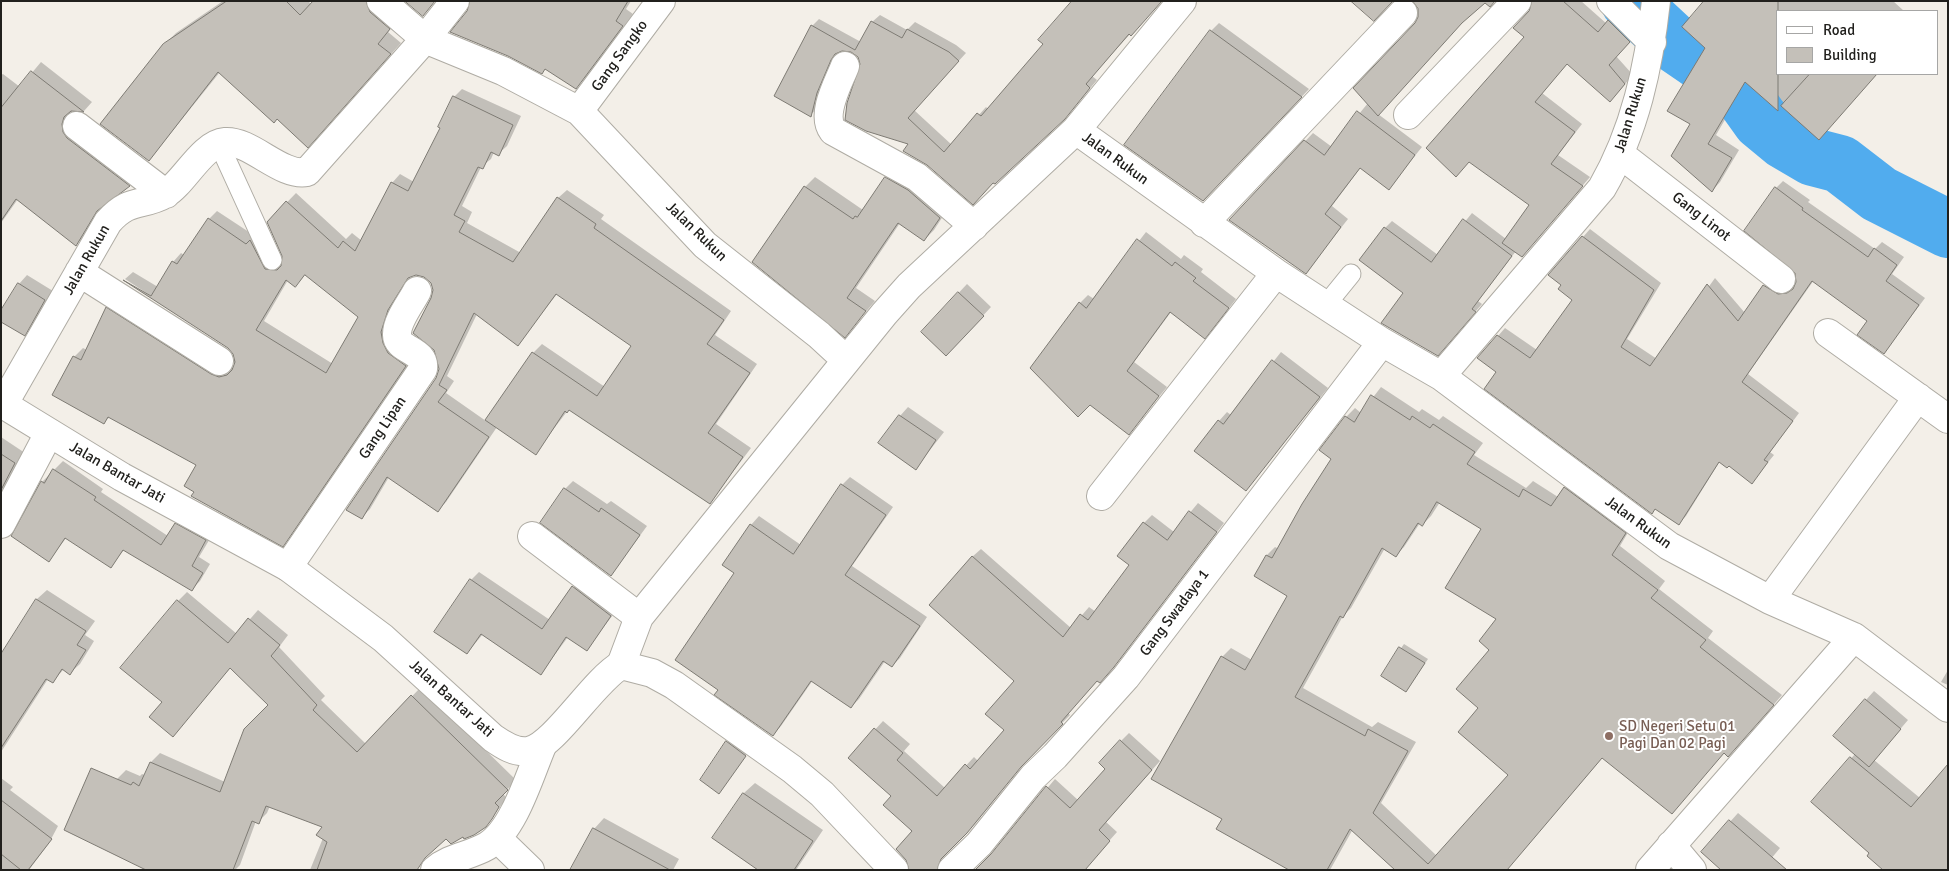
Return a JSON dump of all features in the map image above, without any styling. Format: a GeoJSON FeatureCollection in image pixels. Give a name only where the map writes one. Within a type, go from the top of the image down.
{"type":"FeatureCollection","features":[{"type":"Feature","properties":{"kind":"street","name":"Jalan Rukun"},"geometry":{"type":"LineString","coordinates":[[381,1],[425,39],[504,71],[579,111],[705,245],[819,335],[845,359],[909,286],[1076,130],[1276,273],[1382,342],[1441,376],[1668,546],[1770,600],[1854,637],[1948,708]]}},
{"type":"Feature","properties":{"kind":"street"},"geometry":{"type":"LineString","coordinates":[[219,144],[233,143],[296,171],[307,172],[425,39],[455,1]]}},
{"type":"Feature","properties":{"kind":"street","name":"Gang Sangko"},"geometry":{"type":"LineString","coordinates":[[579,111],[661,1]]}},
{"type":"Feature","properties":{"kind":"street"},"geometry":{"type":"LineString","coordinates":[[1076,130],[1182,1]]}},
{"type":"Feature","properties":{"kind":"street"},"geometry":{"type":"LineString","coordinates":[[1408,115],[1517,1]]}},
{"type":"Feature","properties":{"kind":"street"},"geometry":{"type":"LineString","coordinates":[[1611,1],[1652,36]]}},
{"type":"Feature","properties":{"kind":"street","name":"Jalan Rukun"},"geometry":{"type":"LineString","coordinates":[[1441,376],[1602,188],[1620,154],[1629,131],[1652,36],[1656,1]]}},
{"type":"Feature","properties":{"kind":"street"},"geometry":{"type":"LineString","coordinates":[[1204,223],[1403,13]]}},
{"type":"Feature","properties":{"kind":"street"},"geometry":{"type":"LineString","coordinates":[[845,66],[830,107],[829,123],[833,131],[917,177],[974,226]]}},
{"type":"Feature","properties":{"kind":"street"},"geometry":{"type":"LineString","coordinates":[[77,126],[166,194]]}},
{"type":"Feature","properties":{"kind":"street","name":"Jalan Rukun"},"geometry":{"type":"LineString","coordinates":[[2,404],[108,222],[118,211],[128,205],[166,194],[212,147],[219,144]]}},
{"type":"Feature","properties":{"kind":"street","name":"Gang Linot"},"geometry":{"type":"LineString","coordinates":[[1620,154],[1781,279]]}},
{"type":"Feature","properties":{"kind":"street"},"geometry":{"type":"LineString","coordinates":[[79,272],[219,361]]}},
{"type":"Feature","properties":{"kind":"street"},"geometry":{"type":"LineString","coordinates":[[1100,496],[1276,273]]}},
{"type":"Feature","properties":{"kind":"street","name":"Gang Lipan"},"geometry":{"type":"LineString","coordinates":[[288,566],[423,369],[421,357],[399,342],[396,336],[398,328],[417,291]]}},
{"type":"Feature","properties":{"kind":"street"},"geometry":{"type":"LineString","coordinates":[[1828,333],[1948,419]]}},
{"type":"Feature","properties":{"kind":"street","name":"Gang Swadaya 1"},"geometry":{"type":"LineString","coordinates":[[952,870],[979,844],[1033,777],[1056,756],[1126,677],[1382,342]]}},
{"type":"Feature","properties":{"kind":"street"},"geometry":{"type":"LineString","coordinates":[[435,870],[452,859],[486,847],[498,839],[508,823],[542,746],[598,683],[621,665],[639,617],[845,359]]}},
{"type":"Feature","properties":{"kind":"street"},"geometry":{"type":"LineString","coordinates":[[1770,600],[1918,397]]}},
{"type":"Feature","properties":{"kind":"street","name":"Jalan Bantar Jati"},"geometry":{"type":"LineString","coordinates":[[2,404],[154,495],[288,566],[383,638],[493,738],[516,750],[531,751],[542,746]]}},
{"type":"Feature","properties":{"kind":"street"},"geometry":{"type":"LineString","coordinates":[[1,524],[48,433]]}},
{"type":"Feature","properties":{"kind":"street"},"geometry":{"type":"LineString","coordinates":[[532,536],[639,617]]}},
{"type":"Feature","properties":{"kind":"street"},"geometry":{"type":"LineString","coordinates":[[1650,870],[1854,637]]}},
{"type":"Feature","properties":{"kind":"street"},"geometry":{"type":"LineString","coordinates":[[621,665],[652,673],[674,685],[792,769],[822,794],[894,870]]}},
{"type":"Feature","properties":{"kind":"street"},"geometry":{"type":"LineString","coordinates":[[498,839],[530,870]]}},
{"type":"Feature","properties":{"kind":"street"},"geometry":{"type":"LineString","coordinates":[[1671,846],[1692,870]]}},
{"type":"Feature","properties":{"kind":"lane"},"geometry":{"type":"LineString","coordinates":[[219,144],[272,260]]}},
{"type":"Feature","properties":{"kind":"lane"},"geometry":{"type":"LineString","coordinates":[[1325,306],[1351,274]]}},
{"type":"Feature","properties":{"kind":"building"},"geometry":{"type":"Polygon","coordinates":[[[227,1],[286,1],[300,15],[313,1],[366,1],[370,12],[390,29],[378,44],[391,54],[308,148],[277,119],[274,123],[218,72],[149,161],[100,124],[163,44],[227,1]]]}},
{"type":"Feature","properties":{"kind":"building"},"geometry":{"type":"Polygon","coordinates":[[[405,1],[435,1],[423,16],[405,1]]]}},
{"type":"Feature","properties":{"kind":"building"},"geometry":{"type":"Polygon","coordinates":[[[470,1],[628,1],[616,21],[623,26],[576,89],[545,69],[542,74],[508,56],[450,32],[467,11],[470,1]]]}},
{"type":"Feature","properties":{"kind":"building"},"geometry":{"type":"Polygon","coordinates":[[[1072,1],[1162,1],[1131,36],[1129,34],[1086,84],[1090,88],[1065,119],[995,184],[993,183],[973,205],[927,165],[903,151],[908,144],[866,131],[845,120],[847,103],[860,64],[858,57],[851,52],[842,51],[835,54],[831,60],[817,93],[811,117],[774,96],[811,25],[855,50],[871,21],[902,38],[907,29],[949,52],[959,61],[908,118],[944,152],[977,113],[981,116],[1043,44],[1038,40],[1072,1]]]}},
{"type":"Feature","properties":{"kind":"building"},"geometry":{"type":"Polygon","coordinates":[[[1351,1],[1393,1],[1374,21],[1351,1]]]}},
{"type":"Feature","properties":{"kind":"building"},"geometry":{"type":"Polygon","coordinates":[[[1413,1],[1495,1],[1490,7],[1485,3],[1462,23],[1378,116],[1353,88],[1415,23],[1418,17],[1418,9],[1413,1]]]}},
{"type":"Feature","properties":{"kind":"building"},"geometry":{"type":"Polygon","coordinates":[[[1532,1],[1563,1],[1598,32],[1608,20],[1630,42],[1609,65],[1625,84],[1610,102],[1567,64],[1535,102],[1575,132],[1551,164],[1583,186],[1522,257],[1502,243],[1529,205],[1469,162],[1456,177],[1426,148],[1524,37],[1513,28],[1529,11],[1532,1]]]}},
{"type":"Feature","properties":{"kind":"building"},"geometry":{"type":"Polygon","coordinates":[[[1704,1],[1778,1],[1778,10],[1776,10],[1776,75],[1778,75],[1778,111],[1745,82],[1708,144],[1732,158],[1712,192],[1671,156],[1690,124],[1667,111],[1705,48],[1682,27],[1704,1]]]}},
{"type":"Feature","properties":{"kind":"building"},"geometry":{"type":"Polygon","coordinates":[[[1210,30],[1302,97],[1203,201],[1124,145],[1210,30]]]}},
{"type":"Feature","properties":{"kind":"building"},"geometry":{"type":"Polygon","coordinates":[[[31,71],[84,112],[71,111],[64,117],[62,124],[63,132],[67,138],[130,186],[97,211],[76,246],[16,199],[1,221],[1,108],[31,71]]]}},
{"type":"Feature","properties":{"kind":"building"},"geometry":{"type":"Polygon","coordinates":[[[1809,75],[1876,75],[1819,140],[1781,106],[1809,75]]]}},
{"type":"Feature","properties":{"kind":"building"},"geometry":{"type":"Polygon","coordinates":[[[453,96],[513,125],[499,156],[491,152],[483,169],[478,167],[454,215],[465,221],[459,232],[513,262],[557,197],[596,224],[594,228],[724,320],[707,344],[750,373],[708,433],[743,457],[710,504],[569,410],[567,413],[565,411],[536,455],[485,420],[532,352],[597,396],[631,346],[556,294],[518,346],[474,313],[439,385],[447,390],[438,402],[489,437],[438,512],[387,477],[362,519],[346,510],[436,378],[439,369],[434,350],[413,333],[431,298],[433,290],[431,283],[424,277],[416,275],[408,278],[388,310],[381,332],[383,343],[388,353],[406,366],[283,547],[191,496],[194,492],[184,486],[196,465],[108,417],[104,424],[52,395],[73,356],[81,360],[106,307],[211,374],[219,377],[227,375],[232,370],[235,362],[233,354],[228,348],[123,280],[151,296],[172,261],[177,264],[208,218],[246,244],[250,240],[265,269],[277,270],[281,266],[282,256],[267,222],[286,201],[338,248],[343,241],[355,251],[391,182],[408,191],[440,128],[438,127],[453,96]],[[305,275],[295,287],[286,280],[256,330],[326,373],[358,317],[305,275]]]}},
{"type":"Feature","properties":{"kind":"building"},"geometry":{"type":"Polygon","coordinates":[[[1357,111],[1415,155],[1389,190],[1360,168],[1325,214],[1341,227],[1306,274],[1229,220],[1304,140],[1324,155],[1357,111]]]}},
{"type":"Feature","properties":{"kind":"building"},"geometry":{"type":"Polygon","coordinates":[[[885,177],[908,190],[940,218],[924,241],[898,223],[847,298],[866,311],[845,338],[752,262],[804,186],[853,219],[855,216],[857,217],[885,177]]]}},
{"type":"Feature","properties":{"kind":"building"},"geometry":{"type":"Polygon","coordinates":[[[1775,187],[1803,208],[1802,210],[1868,257],[1874,248],[1897,265],[1886,281],[1919,305],[1884,354],[1857,335],[1867,321],[1812,281],[1742,382],[1793,421],[1764,460],[1768,462],[1752,484],[1729,466],[1727,468],[1719,462],[1679,525],[1655,509],[1652,514],[1484,389],[1496,372],[1477,358],[1497,335],[1530,358],[1572,300],[1558,289],[1561,285],[1548,275],[1582,236],[1654,290],[1621,347],[1650,366],[1707,284],[1738,321],[1763,285],[1778,294],[1787,293],[1793,289],[1796,282],[1795,273],[1744,231],[1775,187]]]}},
{"type":"Feature","properties":{"kind":"building"},"geometry":{"type":"Polygon","coordinates":[[[1463,219],[1512,256],[1472,309],[1476,312],[1438,356],[1381,323],[1403,293],[1359,260],[1384,227],[1431,262],[1463,219]]]}},
{"type":"Feature","properties":{"kind":"building"},"geometry":{"type":"Polygon","coordinates":[[[1137,239],[1172,266],[1175,262],[1196,278],[1193,281],[1229,308],[1205,339],[1170,312],[1127,371],[1159,396],[1129,435],[1090,405],[1078,417],[1030,368],[1079,302],[1086,308],[1137,239]]]}},
{"type":"Feature","properties":{"kind":"building"},"geometry":{"type":"Polygon","coordinates":[[[18,283],[45,300],[25,336],[1,322],[1,310],[18,283]]]}},
{"type":"Feature","properties":{"kind":"building"},"geometry":{"type":"Polygon","coordinates":[[[958,292],[984,316],[946,356],[921,332],[958,292]]]}},
{"type":"Feature","properties":{"kind":"building"},"geometry":{"type":"Polygon","coordinates":[[[1272,360],[1320,397],[1246,491],[1194,451],[1218,420],[1223,424],[1272,360]]]}},
{"type":"Feature","properties":{"kind":"building"},"geometry":{"type":"Polygon","coordinates":[[[1371,395],[1410,420],[1412,416],[1430,428],[1433,424],[1475,452],[1467,464],[1519,497],[1523,489],[1551,506],[1564,487],[1626,533],[1612,555],[1658,590],[1651,598],[1706,640],[1700,647],[1774,705],[1728,757],[1724,753],[1672,814],[1602,758],[1507,870],[1395,870],[1350,829],[1327,870],[1289,870],[1216,829],[1222,819],[1151,779],[1221,656],[1245,670],[1287,596],[1254,576],[1266,555],[1272,558],[1302,504],[1331,459],[1319,450],[1345,416],[1354,422],[1371,395]],[[1437,502],[1422,526],[1418,523],[1396,557],[1382,548],[1343,618],[1340,616],[1295,697],[1365,736],[1368,729],[1408,751],[1373,813],[1428,864],[1508,775],[1458,732],[1478,708],[1456,689],[1489,650],[1479,641],[1496,619],[1445,588],[1481,529],[1437,502]]]}},
{"type":"Feature","properties":{"kind":"building"},"geometry":{"type":"Polygon","coordinates":[[[899,415],[936,440],[916,470],[878,443],[899,415]]]}},
{"type":"Feature","properties":{"kind":"building"},"geometry":{"type":"Polygon","coordinates":[[[1,454],[15,463],[1,490],[1,454]]]}},
{"type":"Feature","properties":{"kind":"building"},"geometry":{"type":"Polygon","coordinates":[[[53,469],[96,497],[94,500],[161,545],[175,523],[206,540],[192,566],[203,573],[192,591],[123,550],[111,568],[65,538],[49,562],[11,536],[41,481],[44,483],[53,469]]]}},
{"type":"Feature","properties":{"kind":"building"},"geometry":{"type":"Polygon","coordinates":[[[841,484],[886,515],[845,575],[920,626],[892,667],[883,661],[851,708],[811,681],[773,736],[714,695],[718,690],[675,660],[734,573],[722,565],[750,524],[793,554],[841,484]]]}},
{"type":"Feature","properties":{"kind":"building"},"geometry":{"type":"Polygon","coordinates":[[[564,488],[599,512],[601,508],[640,535],[611,576],[540,523],[564,488]]]}},
{"type":"Feature","properties":{"kind":"building"},"geometry":{"type":"Polygon","coordinates":[[[1189,511],[1217,532],[1114,667],[1100,683],[1097,681],[1061,722],[1063,724],[1021,767],[967,833],[941,859],[937,870],[909,870],[906,860],[896,849],[912,831],[883,805],[891,796],[848,758],[874,728],[903,753],[897,760],[937,796],[965,764],[970,769],[1004,730],[985,714],[1014,681],[929,605],[972,556],[1063,637],[1080,614],[1088,620],[1129,565],[1117,556],[1143,522],[1167,540],[1189,511]]]}},
{"type":"Feature","properties":{"kind":"building"},"geometry":{"type":"Polygon","coordinates":[[[470,579],[542,629],[572,586],[611,616],[587,651],[566,637],[541,675],[481,634],[467,654],[434,632],[470,579]]]}},
{"type":"Feature","properties":{"kind":"building"},"geometry":{"type":"Polygon","coordinates":[[[36,599],[86,631],[77,645],[86,650],[70,675],[62,669],[53,683],[46,679],[1,748],[1,654],[36,599]]]}},
{"type":"Feature","properties":{"kind":"building"},"geometry":{"type":"Polygon","coordinates":[[[177,600],[228,643],[248,618],[280,645],[271,656],[317,705],[313,710],[357,752],[411,695],[508,790],[495,803],[499,807],[492,819],[486,827],[474,835],[464,839],[463,837],[451,844],[446,839],[425,858],[417,870],[317,870],[327,842],[316,835],[322,827],[266,806],[259,824],[252,821],[233,870],[146,870],[64,830],[91,768],[131,785],[133,782],[139,786],[150,762],[220,792],[244,729],[268,705],[230,668],[173,737],[149,717],[162,702],[120,668],[177,600]]]}},
{"type":"Feature","properties":{"kind":"building"},"geometry":{"type":"Polygon","coordinates":[[[1399,647],[1425,663],[1406,692],[1381,676],[1399,647]]]}},
{"type":"Feature","properties":{"kind":"building"},"geometry":{"type":"Polygon","coordinates":[[[1865,699],[1901,729],[1869,767],[1833,736],[1865,699]]]}},
{"type":"Feature","properties":{"kind":"building"},"geometry":{"type":"Polygon","coordinates":[[[1120,740],[1152,770],[1099,830],[1110,841],[1085,870],[975,870],[991,854],[1046,786],[1070,808],[1105,769],[1099,763],[1120,740]]]}},
{"type":"Feature","properties":{"kind":"building"},"geometry":{"type":"Polygon","coordinates":[[[726,741],[746,756],[719,794],[700,780],[726,741]]]}},
{"type":"Feature","properties":{"kind":"building"},"geometry":{"type":"Polygon","coordinates":[[[1850,757],[1911,807],[1948,764],[1948,870],[1883,870],[1867,856],[1869,853],[1811,802],[1850,757]]]}},
{"type":"Feature","properties":{"kind":"building"},"geometry":{"type":"Polygon","coordinates":[[[743,793],[813,841],[794,870],[758,870],[712,838],[743,793]]]}},
{"type":"Feature","properties":{"kind":"building"},"geometry":{"type":"Polygon","coordinates":[[[1,800],[52,839],[28,870],[21,870],[1,854],[1,800]]]}},
{"type":"Feature","properties":{"kind":"building"},"geometry":{"type":"Polygon","coordinates":[[[1729,820],[1787,870],[1721,870],[1701,852],[1729,820]]]}},
{"type":"Feature","properties":{"kind":"building"},"geometry":{"type":"Polygon","coordinates":[[[593,828],[670,870],[570,870],[593,828]]]}},
{"type":"Feature","properties":{"kind":"waterway"},"geometry":{"type":"LineString","coordinates":[[1629,1],[1674,43],[1709,67],[1741,93],[1761,121],[1784,140],[1813,157],[1840,164],[1879,194],[1948,229]]}},
{"type":"Feature","properties":{"kind":"place","name":"SD Negeri Setu 01 Pagi Dan 02 Pagi"},"geometry":{"type":"Point","coordinates":[1609,736]}}]}
